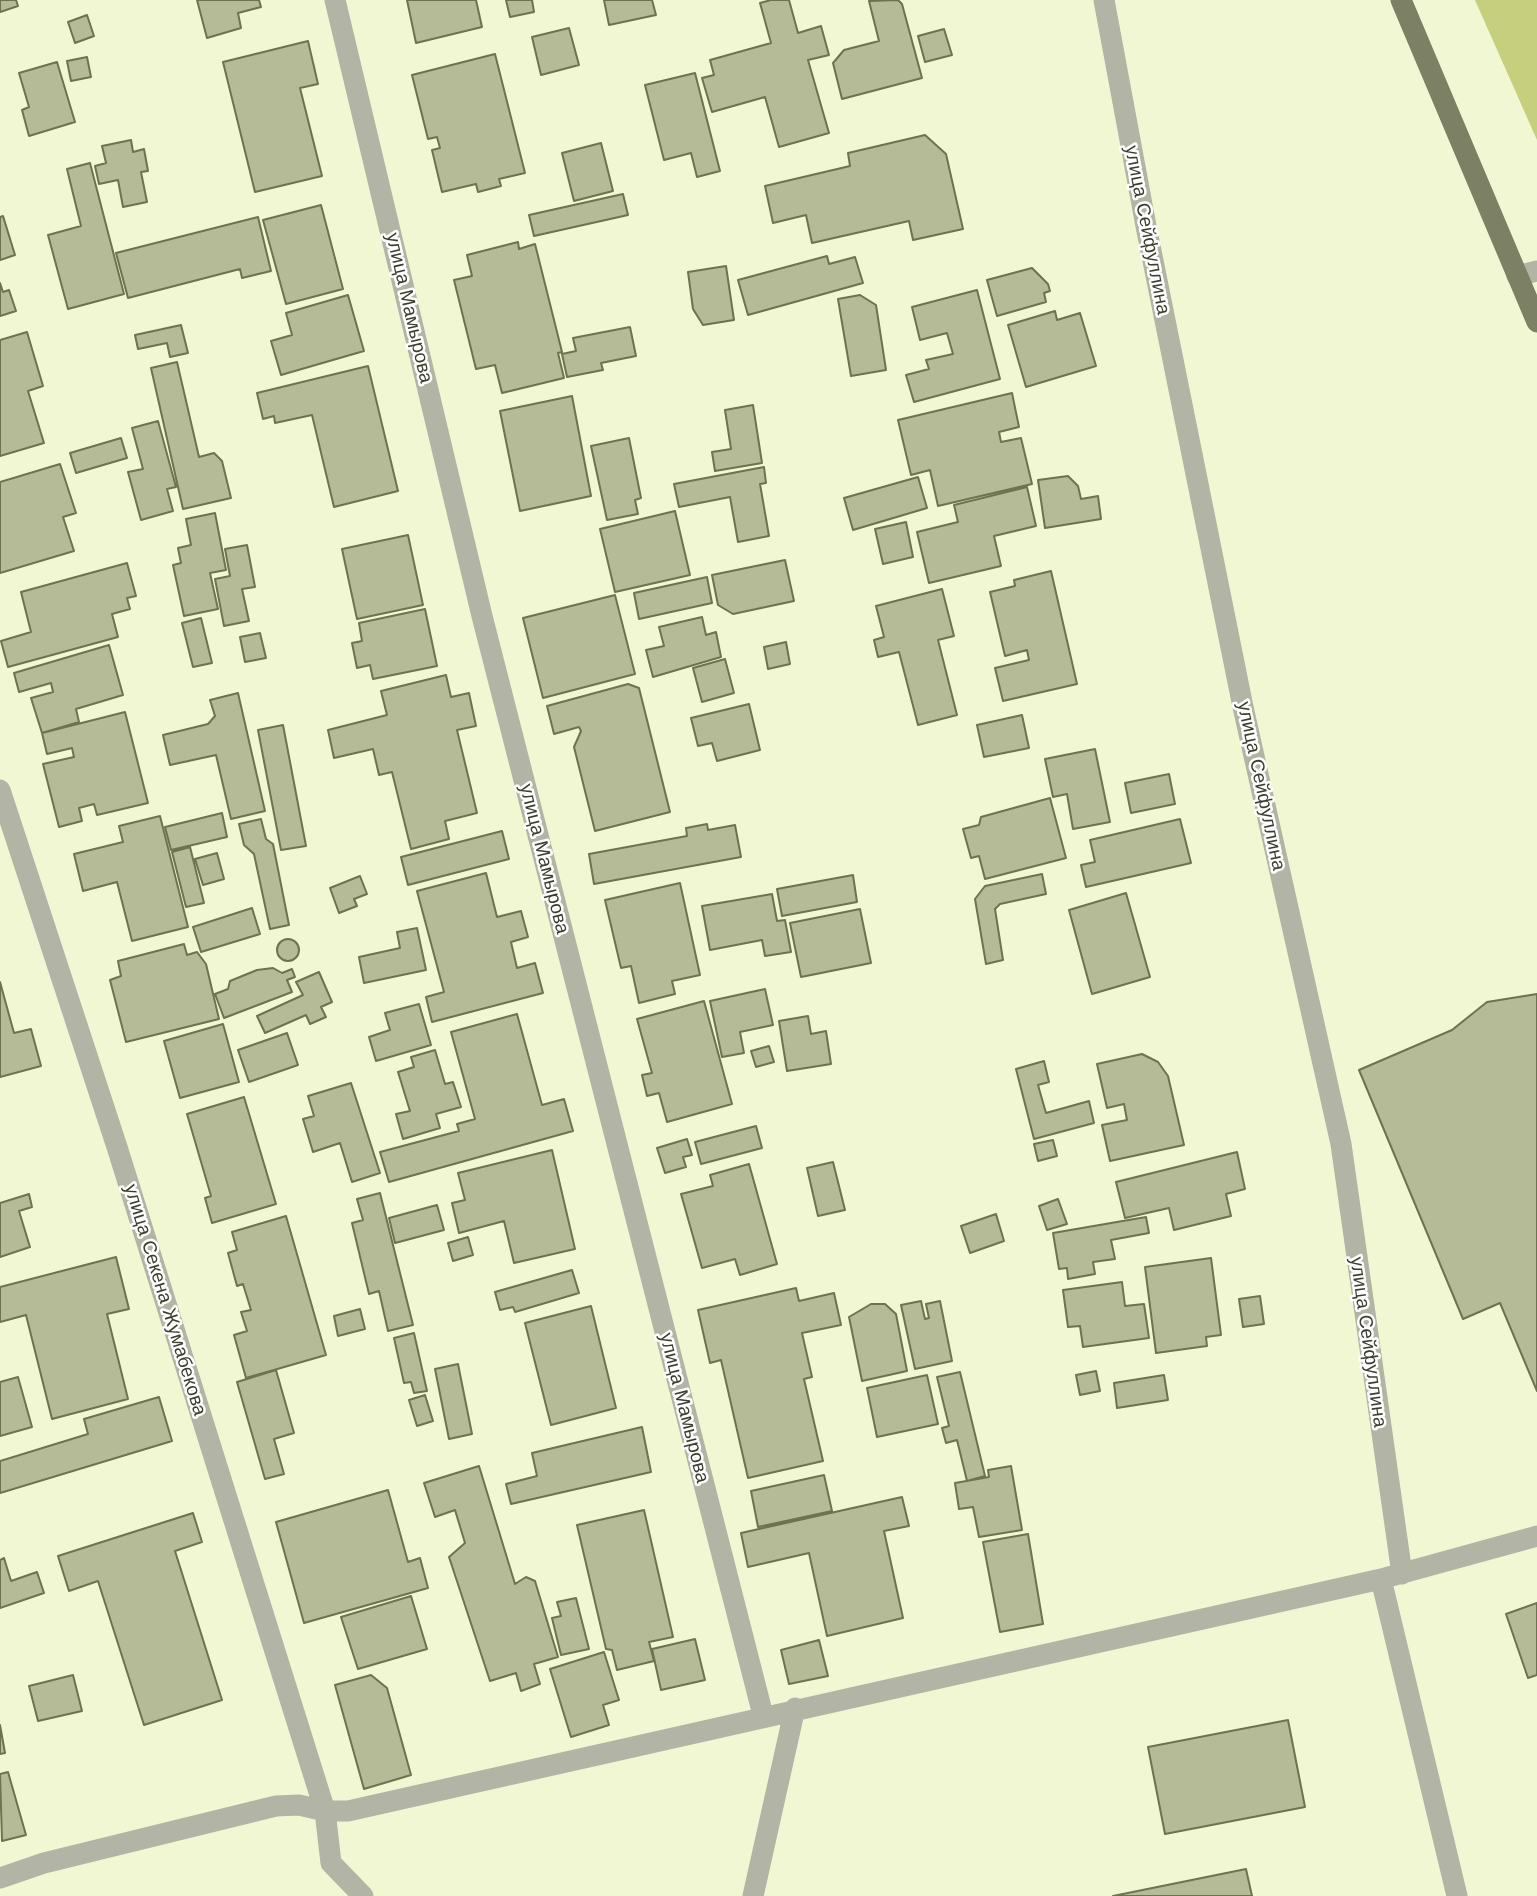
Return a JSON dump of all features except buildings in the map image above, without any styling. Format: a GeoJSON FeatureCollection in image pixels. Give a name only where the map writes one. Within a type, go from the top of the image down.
{"type":"FeatureCollection","features":[{"type":"Feature","properties":{"kind":"main road"},"geometry":{"type":"LineString","coordinates":[[1401,0],[1527,274],[1537,322]]}},
{"type":"Feature","properties":{"kind":"street","name":"улица Мамырова"},"geometry":{"type":"LineString","coordinates":[[335,0],[482,616],[763,1715]]}},
{"type":"Feature","properties":{"kind":"street","name":"улица Сейфуллина"},"geometry":{"type":"LineString","coordinates":[[1104,0],[1143,213],[1243,707],[1340,1144],[1402,1574]]}},
{"type":"Feature","properties":{"kind":"street","name":"улица Секена Жумабекова"},"geometry":{"type":"LineString","coordinates":[[0,790],[117,1147],[325,1811],[331,1863],[363,1896]]}},
{"type":"Feature","properties":{"kind":"street"},"geometry":{"type":"LineString","coordinates":[[0,1878],[44,1863],[276,1806],[299,1805],[325,1811],[348,1811],[763,1715],[1381,1579],[1537,1536]]}},
{"type":"Feature","properties":{"kind":"street"},"geometry":{"type":"LineString","coordinates":[[1381,1579],[1457,1896]]}},
{"type":"Feature","properties":{"kind":"street"},"geometry":{"type":"LineString","coordinates":[[752,1896],[795,1708]]}},
{"type":"Feature","properties":{"kind":"green space"},"geometry":{"type":"Polygon","coordinates":[[[1475,0],[1537,0],[1537,140],[1475,0]]]}}]}
